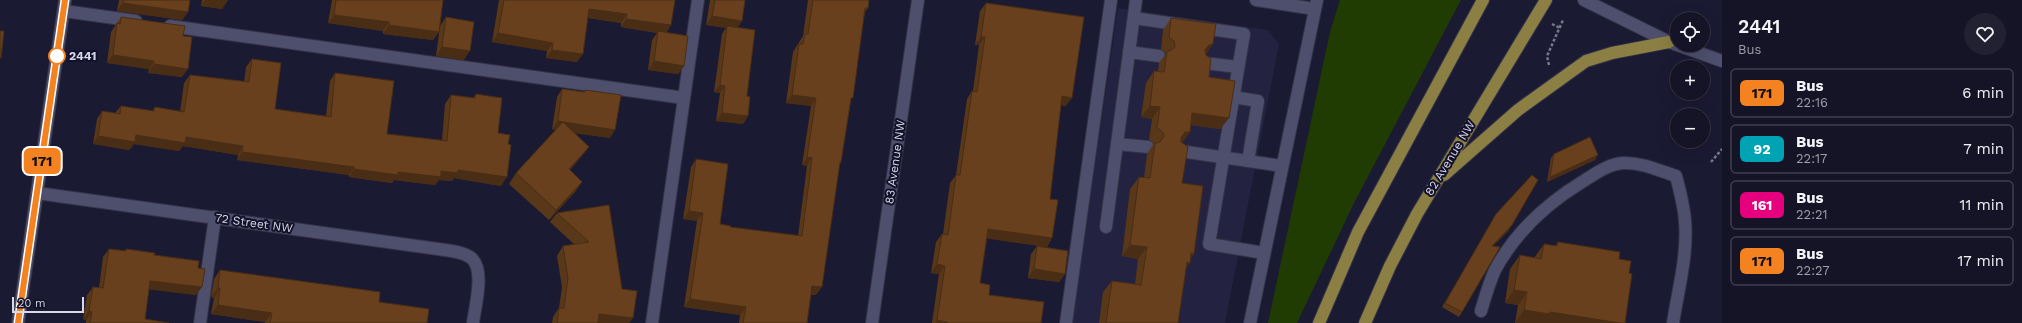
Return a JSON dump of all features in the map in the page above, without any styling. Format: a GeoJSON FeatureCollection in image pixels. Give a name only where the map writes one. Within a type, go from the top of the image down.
{"type":"FeatureCollection","features":[{"type":"Feature","properties":{"kind":"main road"},"geometry":{"type":"LineString","coordinates":[[1319,323],[1358,232],[1483,0]]}},
{"type":"Feature","properties":{"kind":"main road","name":"82 Avenue NW"},"geometry":{"type":"LineString","coordinates":[[1364,323],[1390,266],[1435,182],[1546,0]]}},
{"type":"Feature","properties":{"kind":"main road"},"geometry":{"type":"LineString","coordinates":[[1435,182],[1518,110],[1586,62],[1612,53],[1669,42]]}},
{"type":"Feature","properties":{"kind":"street"},"geometry":{"type":"LineString","coordinates":[[652,323],[698,0]]}},
{"type":"Feature","properties":{"kind":"street","name":"83 Avenue NW"},"geometry":{"type":"LineString","coordinates":[[872,323],[918,0]]}},
{"type":"Feature","properties":{"kind":"street"},"geometry":{"type":"LineString","coordinates":[[1066,323],[1111,0]]}},
{"type":"Feature","properties":{"kind":"street"},"geometry":{"type":"LineString","coordinates":[[1106,227],[1136,0]]}},
{"type":"Feature","properties":{"kind":"street"},"geometry":{"type":"LineString","coordinates":[[1250,323],[1316,4],[1256,0]]}},
{"type":"Feature","properties":{"kind":"street"},"geometry":{"type":"LineString","coordinates":[[1584,0],[1669,42],[1722,61]]}},
{"type":"Feature","properties":{"kind":"street"},"geometry":{"type":"LineString","coordinates":[[18,323],[64,6],[153,24],[684,98]]}},
{"type":"Feature","properties":{"kind":"street"},"geometry":{"type":"LineString","coordinates":[[1134,18],[1244,34],[1209,244],[1264,253]]}},
{"type":"Feature","properties":{"kind":"street"},"geometry":{"type":"LineString","coordinates":[[1129,52],[1160,56]]}},
{"type":"Feature","properties":{"kind":"street"},"geometry":{"type":"LineString","coordinates":[[1204,63],[1238,67]]}},
{"type":"Feature","properties":{"kind":"street"},"geometry":{"type":"LineString","coordinates":[[1233,97],[1258,101],[1248,161]]}},
{"type":"Feature","properties":{"kind":"street"},"geometry":{"type":"LineString","coordinates":[[1117,144],[1148,147]]}},
{"type":"Feature","properties":{"kind":"street"},"geometry":{"type":"LineString","coordinates":[[1180,151],[1282,166]]}},
{"type":"Feature","properties":{"kind":"street"},"geometry":{"type":"LineString","coordinates":[[1481,311],[1495,271],[1511,246],[1537,215],[1560,195],[1614,164],[1634,163],[1676,176],[1683,199],[1686,222],[1685,245],[1673,323]]}},
{"type":"Feature","properties":{"kind":"street","name":"72 Street NW"},"geometry":{"type":"LineString","coordinates":[[37,193],[452,251],[470,257],[478,269],[479,278],[473,323]]}},
{"type":"Feature","properties":{"kind":"street"},"geometry":{"type":"LineString","coordinates":[[200,323],[215,217]]}},
{"type":"Feature","properties":{"kind":"path"},"geometry":{"type":"LineString","coordinates":[[1551,71],[1547,56],[1563,20]]}},
{"type":"Feature","properties":{"kind":"path"},"geometry":{"type":"LineString","coordinates":[[1551,24],[1560,28]]}},
{"type":"Feature","properties":{"kind":"path"},"geometry":{"type":"LineString","coordinates":[[1711,162],[1722,150]]}},
{"type":"Feature","properties":{"kind":"shaded area"},"geometry":{"type":"Polygon","coordinates":[[[1118,8],[1268,30],[1279,44],[1225,323],[1072,323],[1118,8]]]}},
{"type":"Feature","properties":{"kind":"green space"},"geometry":{"type":"Polygon","coordinates":[[[1340,0],[1461,0],[1355,201],[1297,323],[1268,323],[1330,32],[1340,0]]]}},
{"type":"Feature","properties":{"kind":"building"},"geometry":{"type":"Polygon","coordinates":[[[123,0],[190,0],[188,12],[123,3],[123,0]]]}},
{"type":"Feature","properties":{"kind":"building"},"geometry":{"type":"Polygon","coordinates":[[[336,0],[443,0],[439,32],[389,25],[389,22],[334,15],[336,0]]]}},
{"type":"Feature","properties":{"kind":"building"},"geometry":{"type":"Polygon","coordinates":[[[504,0],[675,0],[671,25],[626,19],[627,14],[589,9],[583,54],[552,50],[553,43],[498,33],[504,0]]]}},
{"type":"Feature","properties":{"kind":"building"},"geometry":{"type":"Polygon","coordinates":[[[715,0],[745,0],[742,21],[712,16],[715,0]]]}},
{"type":"Feature","properties":{"kind":"building"},"geometry":{"type":"Polygon","coordinates":[[[813,0],[869,0],[868,8],[865,8],[853,98],[851,98],[840,162],[822,287],[812,286],[807,323],[743,323],[746,307],[690,299],[703,213],[689,211],[696,159],[728,164],[720,224],[731,226],[730,227],[802,236],[812,158],[807,157],[816,98],[792,95],[799,44],[803,44],[805,34],[808,34],[813,0]]]}},
{"type":"Feature","properties":{"kind":"building"},"geometry":{"type":"Polygon","coordinates":[[[986,3],[1084,17],[1072,98],[1062,96],[1050,199],[1058,200],[1052,238],[988,229],[980,283],[990,285],[989,295],[1044,302],[1041,323],[947,323],[937,320],[945,266],[937,264],[942,234],[948,235],[956,175],[960,175],[972,91],[977,92],[985,37],[981,37],[986,3]]]}},
{"type":"Feature","properties":{"kind":"building"},"geometry":{"type":"Polygon","coordinates":[[[121,17],[185,26],[183,36],[192,37],[188,69],[154,64],[154,61],[113,55],[117,23],[120,24],[121,17]]]}},
{"type":"Feature","properties":{"kind":"building"},"geometry":{"type":"Polygon","coordinates":[[[446,17],[474,22],[470,51],[442,47],[446,17]]]}},
{"type":"Feature","properties":{"kind":"building"},"geometry":{"type":"Polygon","coordinates":[[[1171,18],[1216,24],[1213,44],[1209,45],[1205,50],[1206,55],[1211,59],[1209,77],[1235,81],[1229,118],[1192,113],[1190,132],[1185,132],[1181,138],[1181,142],[1188,147],[1182,183],[1203,186],[1194,254],[1191,253],[1190,263],[1187,262],[1178,323],[1106,323],[1112,281],[1141,285],[1147,247],[1130,245],[1139,177],[1150,178],[1155,143],[1160,142],[1164,136],[1163,132],[1157,128],[1160,107],[1150,106],[1154,71],[1164,72],[1167,52],[1175,46],[1174,41],[1169,37],[1171,18]]]}},
{"type":"Feature","properties":{"kind":"building"},"geometry":{"type":"Polygon","coordinates":[[[727,26],[755,30],[747,96],[750,97],[748,116],[722,113],[725,86],[720,85],[727,26]]]}},
{"type":"Feature","properties":{"kind":"building"},"geometry":{"type":"Polygon","coordinates":[[[0,31],[4,31],[1,58],[0,58],[0,31]]]}},
{"type":"Feature","properties":{"kind":"building"},"geometry":{"type":"Polygon","coordinates":[[[658,31],[688,36],[684,66],[654,61],[658,31]]]}},
{"type":"Feature","properties":{"kind":"building"},"geometry":{"type":"Polygon","coordinates":[[[252,59],[281,63],[275,109],[331,117],[335,73],[394,81],[387,134],[447,141],[451,95],[475,98],[476,94],[502,98],[498,133],[510,135],[508,144],[511,145],[507,177],[458,170],[458,173],[441,171],[441,177],[398,172],[398,175],[354,169],[354,167],[242,152],[243,146],[186,137],[185,143],[136,135],[135,142],[98,136],[102,111],[120,114],[121,106],[154,111],[155,107],[184,112],[190,75],[249,82],[252,59]]]}},
{"type":"Feature","properties":{"kind":"building"},"geometry":{"type":"Polygon","coordinates":[[[562,89],[585,92],[585,90],[621,95],[615,130],[558,121],[562,89]]]}},
{"type":"Feature","properties":{"kind":"building"},"geometry":{"type":"Polygon","coordinates":[[[563,122],[589,147],[569,169],[582,182],[556,210],[516,173],[563,122]]]}},
{"type":"Feature","properties":{"kind":"building"},"geometry":{"type":"Polygon","coordinates":[[[1590,137],[1598,155],[1550,177],[1554,154],[1590,137]]]}},
{"type":"Feature","properties":{"kind":"building"},"geometry":{"type":"Polygon","coordinates":[[[1532,175],[1538,180],[1512,225],[1492,246],[1500,247],[1462,312],[1445,303],[1496,214],[1532,175]]]}},
{"type":"Feature","properties":{"kind":"building"},"geometry":{"type":"Polygon","coordinates":[[[609,205],[622,289],[637,291],[633,318],[599,314],[598,323],[557,323],[559,308],[564,308],[568,278],[563,246],[589,242],[557,213],[609,205]]]}},
{"type":"Feature","properties":{"kind":"building"},"geometry":{"type":"Polygon","coordinates":[[[1558,242],[1620,252],[1619,259],[1631,261],[1629,273],[1632,274],[1625,323],[1550,312],[1549,314],[1524,310],[1527,292],[1514,290],[1520,255],[1541,259],[1544,244],[1557,246],[1558,242]]]}},
{"type":"Feature","properties":{"kind":"building"},"geometry":{"type":"Polygon","coordinates":[[[1037,246],[1068,251],[1065,274],[1034,269],[1037,246]]]}},
{"type":"Feature","properties":{"kind":"building"},"geometry":{"type":"Polygon","coordinates":[[[109,249],[126,251],[126,249],[155,253],[154,255],[199,261],[198,268],[205,269],[202,287],[150,281],[145,319],[169,323],[90,323],[92,312],[89,311],[93,287],[103,288],[109,249]]]}},
{"type":"Feature","properties":{"kind":"building"},"geometry":{"type":"Polygon","coordinates":[[[220,270],[380,292],[379,302],[429,309],[427,323],[270,323],[272,313],[218,305],[220,270]]]}},
{"type":"Feature","properties":{"kind":"bus line","name":"171"},"geometry":{"type":"LineString","coordinates":[[18,323],[65,0]]}},
{"type":"Feature","properties":{"kind":"place","name":"2441"},"geometry":{"type":"Point","coordinates":[57,56]}}]}
